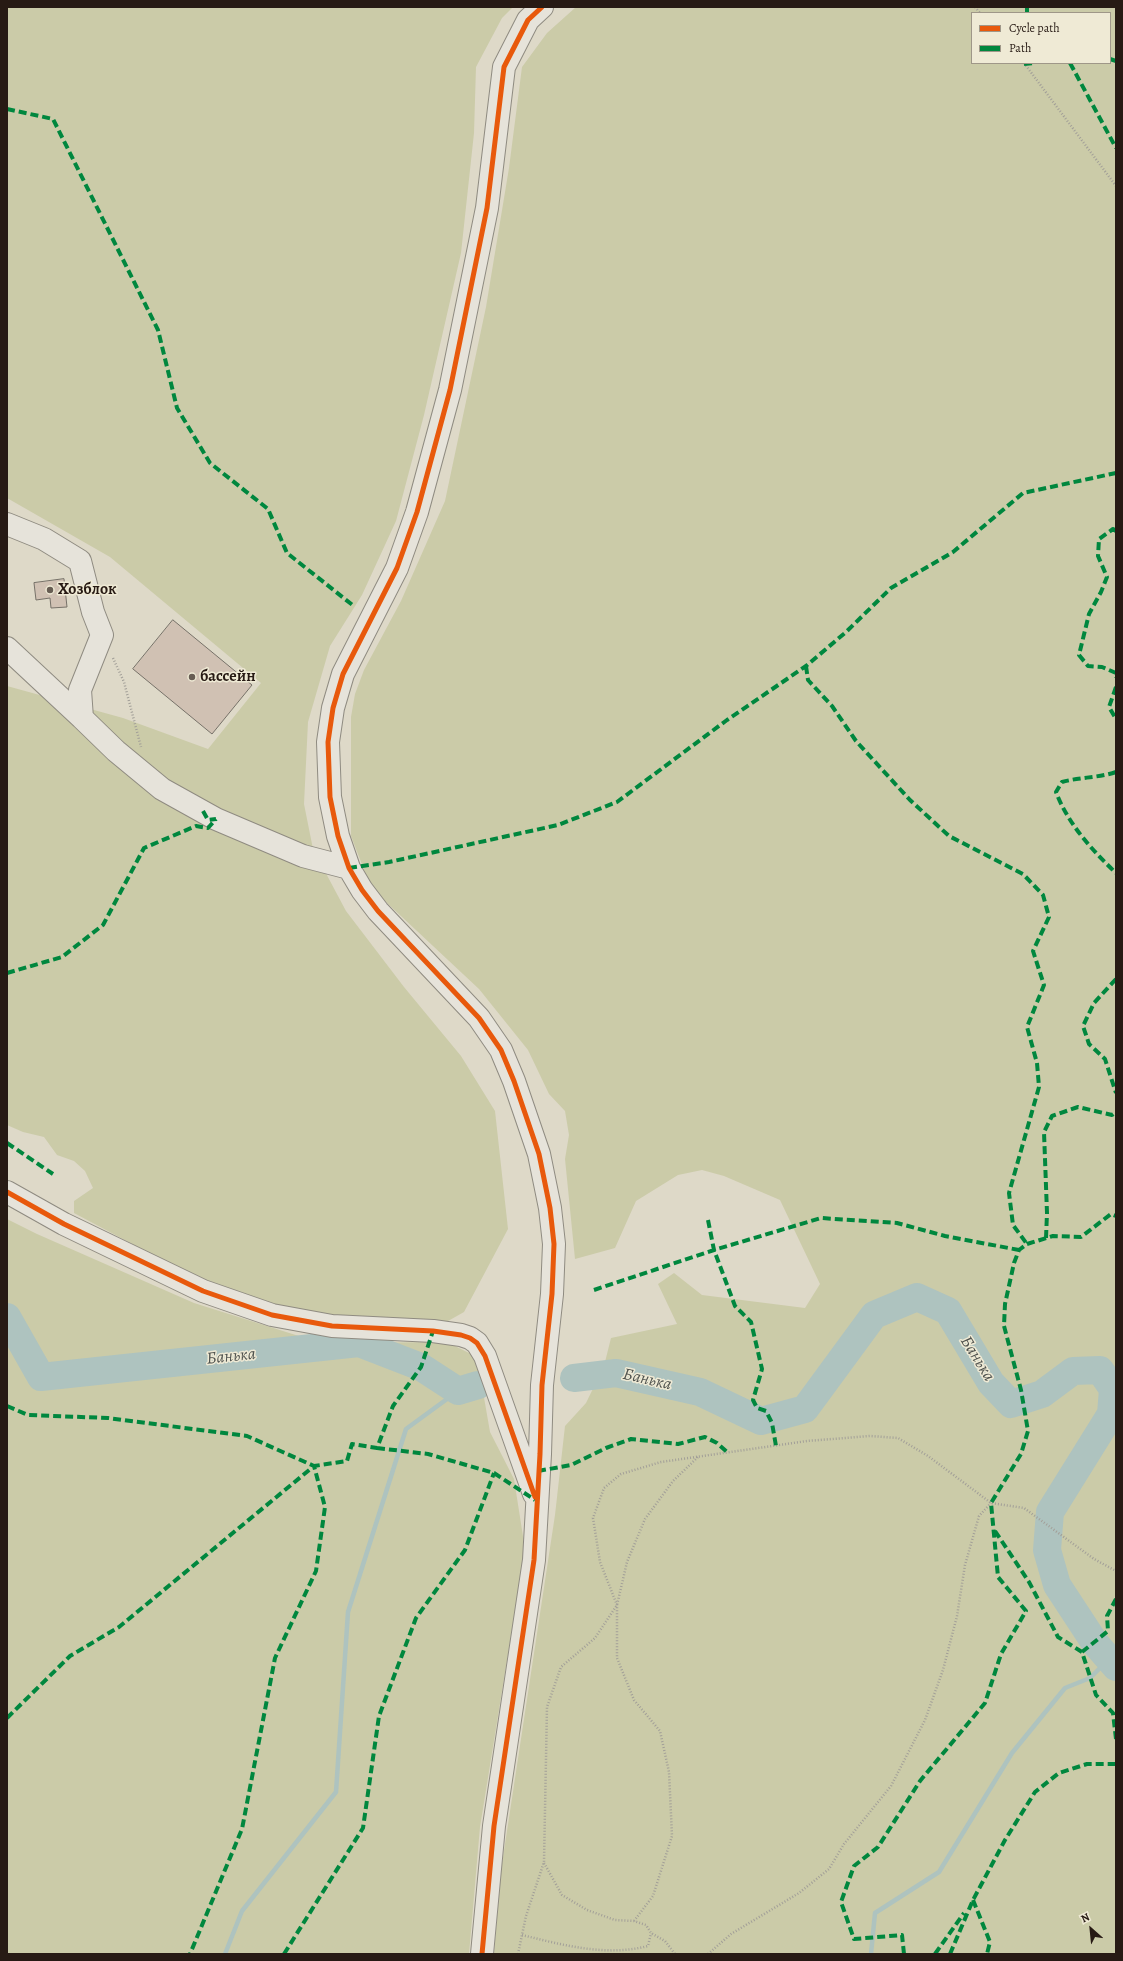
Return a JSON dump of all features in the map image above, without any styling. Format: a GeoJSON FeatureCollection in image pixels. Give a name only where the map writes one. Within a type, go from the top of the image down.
{"type":"FeatureCollection","features":[{"type":"Feature","properties":{"kind":"street"},"geometry":{"type":"LineString","coordinates":[[482,1954],[494,1826],[534,1560],[542,1385],[552,1294],[554,1244],[550,1208],[539,1154],[514,1081],[501,1050],[479,1018],[378,911],[362,890],[349,868],[338,836],[330,797],[328,742],[333,708],[343,674],[397,568],[417,512],[450,390],[487,208],[504,67],[528,20],[542,7]]}},
{"type":"Feature","properties":{"kind":"street"},"geometry":{"type":"LineString","coordinates":[[7,524],[44,539],[80,562],[93,612],[102,635],[80,690],[82,718]]}},
{"type":"Feature","properties":{"kind":"street"},"geometry":{"type":"LineString","coordinates":[[7,648],[116,751],[162,789],[216,819],[304,856],[349,868]]}},
{"type":"Feature","properties":{"kind":"street"},"geometry":{"type":"LineString","coordinates":[[7,1192],[64,1224],[203,1290],[272,1315],[332,1326],[433,1331],[461,1335],[470,1338],[477,1343],[486,1356],[537,1501]]}},
{"type":"Feature","properties":{"kind":"path"},"geometry":{"type":"LineString","coordinates":[[1025,64],[1116,186]]}},
{"type":"Feature","properties":{"kind":"path"},"geometry":{"type":"LineString","coordinates":[[102,635],[124,682],[141,748]]}},
{"type":"Feature","properties":{"kind":"path"},"geometry":{"type":"LineString","coordinates":[[617,1605],[600,1562],[593,1518],[604,1488],[621,1474],[661,1462],[699,1456],[806,1441],[870,1436],[898,1438],[928,1456],[991,1503],[1024,1508],[1094,1558],[1116,1571]]}},
{"type":"Feature","properties":{"kind":"path"},"geometry":{"type":"LineString","coordinates":[[634,1921],[653,1896],[672,1836],[669,1772],[660,1731],[634,1700],[617,1658],[617,1605],[627,1562],[645,1518],[673,1481],[699,1456]]}},
{"type":"Feature","properties":{"kind":"path"},"geometry":{"type":"LineString","coordinates":[[708,1954],[731,1934],[799,1893],[829,1870],[844,1844],[891,1786],[925,1720],[943,1670],[957,1616],[964,1565],[979,1516],[991,1503]]}},
{"type":"Feature","properties":{"kind":"path"},"geometry":{"type":"LineString","coordinates":[[518,1954],[522,1935],[544,1862],[546,1707],[561,1667],[595,1638],[617,1605]]}},
{"type":"Feature","properties":{"kind":"path"},"geometry":{"type":"LineString","coordinates":[[544,1862],[562,1895],[587,1910],[615,1920],[634,1921],[646,1925],[651,1933],[665,1941],[675,1954]]}},
{"type":"Feature","properties":{"kind":"path"},"geometry":{"type":"LineString","coordinates":[[522,1935],[570,1946],[601,1950],[631,1951],[648,1946],[651,1933]]}},
{"type":"Feature","properties":{"kind":"green space"},"geometry":{"type":"Polygon","coordinates":[[[7,7],[513,7],[502,18],[476,67],[474,133],[461,253],[424,415],[396,521],[362,595],[330,646],[308,722],[304,804],[313,849],[346,911],[404,987],[461,1056],[495,1111],[508,1229],[464,1312],[441,1325],[332,1317],[265,1302],[198,1279],[74,1213],[74,1201],[93,1188],[85,1171],[74,1161],[57,1155],[44,1137],[23,1132],[7,1125],[7,686],[123,718],[208,749],[261,683],[110,557],[7,498],[7,7]]]}},
{"type":"Feature","properties":{"kind":"green space"},"geometry":{"type":"Polygon","coordinates":[[[576,7],[1116,7],[1116,1954],[494,1954],[500,1877],[555,1515],[565,1426],[586,1403],[604,1366],[611,1338],[677,1324],[658,1284],[674,1273],[702,1295],[805,1308],[820,1284],[780,1200],[724,1176],[702,1170],[678,1175],[636,1201],[615,1248],[575,1259],[565,1159],[569,1135],[565,1111],[549,1094],[528,1050],[479,989],[371,888],[351,836],[351,717],[355,694],[364,670],[401,601],[445,501],[486,307],[509,168],[522,67],[547,33],[576,7]]]}},
{"type":"Feature","properties":{"kind":"green space"},"geometry":{"type":"Polygon","coordinates":[[[7,1219],[37,1234],[194,1303],[321,1343],[447,1342],[477,1357],[490,1432],[514,1479],[525,1549],[480,1827],[469,1954],[7,1954],[7,1219]]]}},
{"type":"Feature","properties":{"kind":"building","name":"Хозблок"},"geometry":{"type":"Polygon","coordinates":[[[64,579],[67,607],[51,608],[50,598],[36,600],[34,583],[64,579]]]}},
{"type":"Feature","properties":{"kind":"building","name":"бассейн"},"geometry":{"type":"Polygon","coordinates":[[[173,620],[252,685],[212,734],[133,669],[173,620]]]}},
{"type":"Feature","properties":{"kind":"waterway","name":"Банька"},"geometry":{"type":"LineString","coordinates":[[574,1378],[616,1373],[700,1392],[761,1421],[805,1409],[874,1315],[917,1297],[948,1311],[991,1383],[1011,1404],[1042,1394],[1073,1371],[1100,1370],[1113,1389],[1111,1414],[1050,1512],[1047,1550],[1057,1585],[1095,1643],[1116,1667]]}},
{"type":"Feature","properties":{"kind":"waterway","name":"Банька"},"geometry":{"type":"LineString","coordinates":[[7,1317],[41,1377],[359,1343],[421,1367],[458,1391],[478,1385]]}},
{"type":"Feature","properties":{"kind":"waterway"},"geometry":{"type":"LineString","coordinates":[[225,1954],[242,1911],[336,1792],[348,1612],[406,1429],[458,1391]]}},
{"type":"Feature","properties":{"kind":"waterway"},"geometry":{"type":"LineString","coordinates":[[871,1954],[875,1913],[939,1872],[1012,1753],[1065,1688],[1090,1678],[1109,1659]]}},
{"type":"Feature","properties":{"kind":"marked path"},"geometry":{"type":"LineString","coordinates":[[1027,7],[1027,12]]}},
{"type":"Feature","properties":{"kind":"marked path"},"geometry":{"type":"LineString","coordinates":[[1111,59],[1116,61]]}},
{"type":"Feature","properties":{"kind":"marked path"},"geometry":{"type":"LineString","coordinates":[[1071,64],[1116,148]]}},
{"type":"Feature","properties":{"kind":"marked path"},"geometry":{"type":"LineString","coordinates":[[7,109],[53,119],[158,330],[177,408],[210,463],[268,509],[287,553],[355,607]]}},
{"type":"Feature","properties":{"kind":"marked path"},"geometry":{"type":"LineString","coordinates":[[349,868],[389,862],[558,825],[617,802],[727,720],[806,666],[846,632],[891,588],[953,552],[1023,493],[1116,473]]}},
{"type":"Feature","properties":{"kind":"marked path"},"geometry":{"type":"LineString","coordinates":[[1116,531],[1113,529],[1099,539],[1098,556],[1107,577],[1089,614],[1079,655],[1088,666],[1102,667],[1116,673],[1116,678]]}},
{"type":"Feature","properties":{"kind":"marked path"},"geometry":{"type":"LineString","coordinates":[[806,666],[808,680],[832,706],[856,741],[910,800],[949,836],[1023,874],[1043,895],[1049,917],[1033,951],[1044,985],[1027,1027],[1037,1063],[1039,1087],[1009,1193],[1013,1225],[1027,1244]]}},
{"type":"Feature","properties":{"kind":"marked path"},"geometry":{"type":"LineString","coordinates":[[1116,687],[1109,707],[1116,719]]}},
{"type":"Feature","properties":{"kind":"marked path"},"geometry":{"type":"LineString","coordinates":[[1116,772],[1062,782],[1056,792],[1074,826],[1098,855],[1116,873]]}},
{"type":"Feature","properties":{"kind":"marked path"},"geometry":{"type":"LineString","coordinates":[[203,811],[208,820],[216,819]]}},
{"type":"Feature","properties":{"kind":"marked path"},"geometry":{"type":"LineString","coordinates":[[7,973],[62,957],[103,925],[144,848],[196,826],[208,828],[216,819]]}},
{"type":"Feature","properties":{"kind":"marked path"},"geometry":{"type":"LineString","coordinates":[[1116,979],[1094,1003],[1083,1026],[1089,1044],[1105,1059],[1116,1093]]}},
{"type":"Feature","properties":{"kind":"marked path"},"geometry":{"type":"LineString","coordinates":[[1046,1238],[1047,1213],[1044,1132],[1052,1116],[1078,1107],[1112,1115],[1116,1112]]}},
{"type":"Feature","properties":{"kind":"marked path"},"geometry":{"type":"LineString","coordinates":[[7,1143],[53,1174]]}},
{"type":"Feature","properties":{"kind":"marked path"},"geometry":{"type":"LineString","coordinates":[[904,1954],[902,1935],[854,1939],[841,1902],[854,1866],[878,1847],[920,1781],[985,1703],[1001,1654],[1026,1611],[998,1577],[991,1503],[1021,1454],[1028,1431],[1021,1390],[1004,1326],[1005,1304],[1014,1263],[1019,1250],[1027,1244],[1053,1236],[1081,1237],[1111,1214],[1116,1216]]}},
{"type":"Feature","properties":{"kind":"marked path"},"geometry":{"type":"LineString","coordinates":[[594,1290],[714,1250],[821,1218],[897,1223],[945,1236],[1019,1250]]}},
{"type":"Feature","properties":{"kind":"marked path"},"geometry":{"type":"LineString","coordinates":[[708,1220],[714,1250],[735,1306],[751,1322],[762,1369],[753,1400],[757,1408],[766,1411],[772,1423],[776,1446]]}},
{"type":"Feature","properties":{"kind":"marked path"},"geometry":{"type":"LineString","coordinates":[[7,1718],[70,1656],[119,1627],[314,1466],[347,1461],[352,1444],[377,1448],[393,1406],[421,1367],[433,1331]]}},
{"type":"Feature","properties":{"kind":"marked path"},"geometry":{"type":"LineString","coordinates":[[7,1406],[28,1415],[108,1418],[247,1436],[314,1466],[325,1507],[316,1571],[275,1658],[242,1829],[190,1954]]}},
{"type":"Feature","properties":{"kind":"marked path"},"geometry":{"type":"LineString","coordinates":[[538,1471],[571,1465],[606,1448],[631,1439],[678,1444],[705,1437],[717,1443],[727,1452]]}},
{"type":"Feature","properties":{"kind":"marked path"},"geometry":{"type":"LineString","coordinates":[[377,1448],[428,1454],[494,1473],[535,1500]]}},
{"type":"Feature","properties":{"kind":"marked path"},"geometry":{"type":"LineString","coordinates":[[284,1954],[363,1828],[379,1716],[416,1618],[465,1550],[494,1473]]}},
{"type":"Feature","properties":{"kind":"marked path"},"geometry":{"type":"LineString","coordinates":[[995,1531],[1029,1582],[1058,1637],[1082,1652],[1096,1695],[1113,1713],[1116,1739]]}},
{"type":"Feature","properties":{"kind":"marked path"},"geometry":{"type":"LineString","coordinates":[[1082,1652],[1108,1631],[1107,1616],[1116,1599]]}},
{"type":"Feature","properties":{"kind":"marked path"},"geometry":{"type":"LineString","coordinates":[[950,1954],[973,1900],[1005,1840],[1035,1792],[1059,1773],[1087,1764],[1116,1764]]}},
{"type":"Feature","properties":{"kind":"marked path"},"geometry":{"type":"LineString","coordinates":[[973,1900],[990,1942],[987,1954]]}},
{"type":"Feature","properties":{"kind":"marked path"},"geometry":{"type":"LineString","coordinates":[[935,1954],[964,1913]]}},
{"type":"Feature","properties":{"kind":"cycle path"},"geometry":{"type":"LineString","coordinates":[[482,1954],[494,1826],[534,1560],[542,1385],[552,1294],[554,1244],[550,1208],[539,1154],[514,1081],[501,1050],[479,1018],[378,911],[362,890],[349,868],[338,836],[330,797],[328,742],[333,708],[343,674],[397,568],[417,512],[450,390],[487,208],[504,67],[528,20],[542,7]]}},
{"type":"Feature","properties":{"kind":"cycle path"},"geometry":{"type":"LineString","coordinates":[[7,1192],[64,1224],[203,1291],[272,1315],[332,1326],[433,1331],[461,1335],[470,1338],[477,1343],[485,1356],[535,1497]]}},
{"type":"Feature","properties":{"kind":"place","name":"Хозблок"},"geometry":{"type":"Point","coordinates":[50,590]}},
{"type":"Feature","properties":{"kind":"place","name":"бассейн"},"geometry":{"type":"Point","coordinates":[192,677]}}]}
